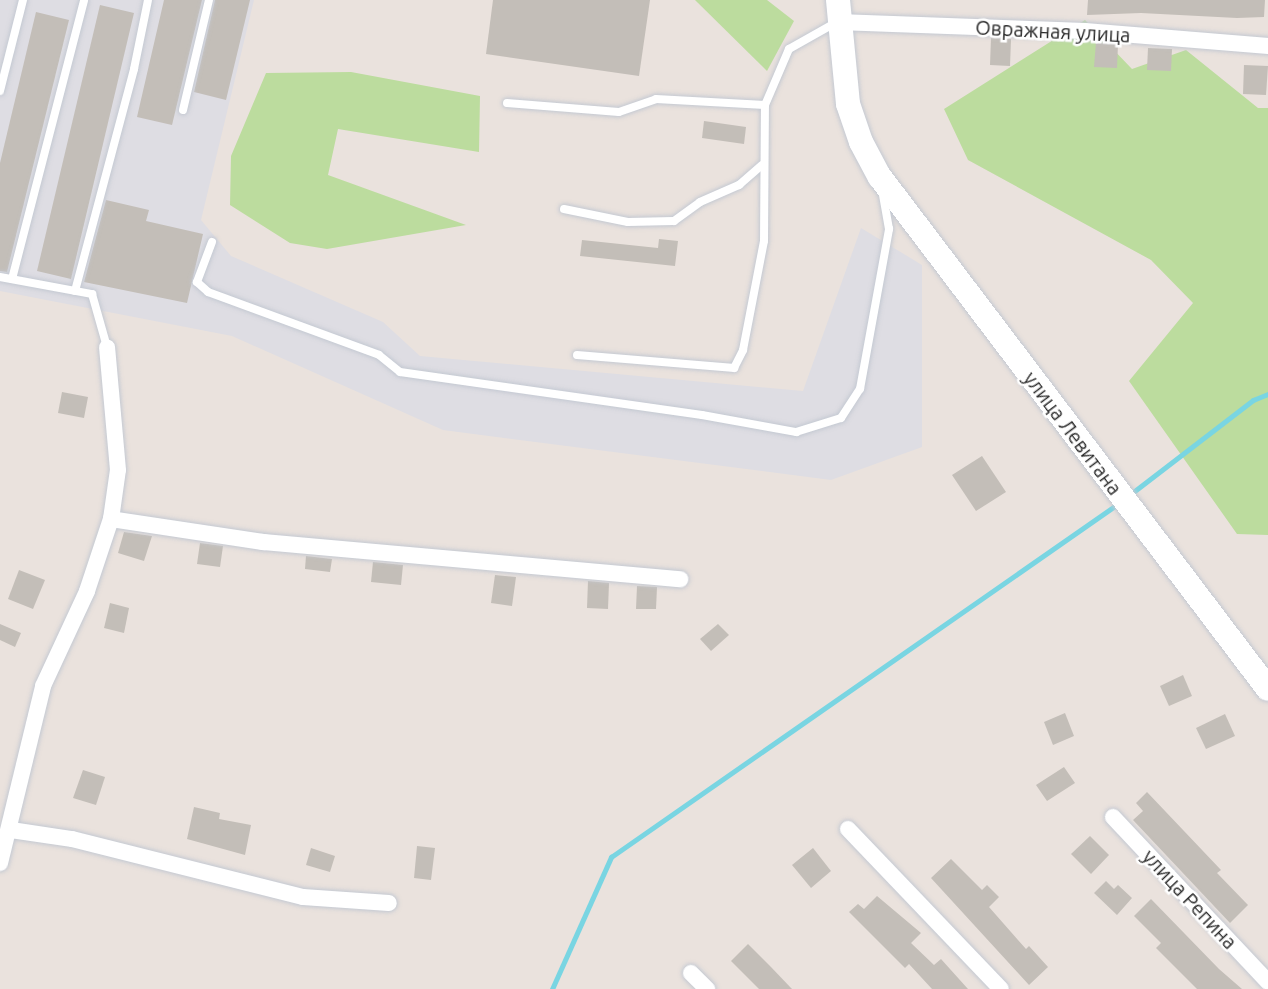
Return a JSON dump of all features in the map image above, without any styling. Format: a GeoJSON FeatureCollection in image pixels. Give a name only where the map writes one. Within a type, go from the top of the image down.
{"type":"FeatureCollection","features":[{"type":"Feature","properties":{"kind":"main road","name":"улица Левитана"},"geometry":{"type":"LineString","coordinates":[[838,11],[848,104],[861,142],[880,177],[1268,688]]}},
{"type":"Feature","properties":{"kind":"street","name":"Овражная улица"},"geometry":{"type":"LineString","coordinates":[[838,11],[1268,46]]}},
{"type":"Feature","properties":{"kind":"street"},"geometry":{"type":"LineString","coordinates":[[0,863],[10,830],[43,686],[87,591],[111,519],[118,470],[106,347]]}},
{"type":"Feature","properties":{"kind":"street"},"geometry":{"type":"LineString","coordinates":[[111,519],[263,542],[680,579]]}},
{"type":"Feature","properties":{"kind":"street","name":"улица Репина"},"geometry":{"type":"LineString","coordinates":[[1113,817],[1268,982]]}},
{"type":"Feature","properties":{"kind":"street"},"geometry":{"type":"LineString","coordinates":[[10,830],[72,839],[303,897],[389,903]]}},
{"type":"Feature","properties":{"kind":"street"},"geometry":{"type":"LineString","coordinates":[[848,830],[1001,989]]}},
{"type":"Feature","properties":{"kind":"street"},"geometry":{"type":"LineString","coordinates":[[691,973],[707,989]]}},
{"type":"Feature","properties":{"kind":"lane"},"geometry":{"type":"LineString","coordinates":[[0,91],[23,0]]}},
{"type":"Feature","properties":{"kind":"lane"},"geometry":{"type":"LineString","coordinates":[[12,279],[84,0]]}},
{"type":"Feature","properties":{"kind":"lane"},"geometry":{"type":"LineString","coordinates":[[75,291],[134,69],[148,0]]}},
{"type":"Feature","properties":{"kind":"lane"},"geometry":{"type":"LineString","coordinates":[[183,110],[208,0]]}},
{"type":"Feature","properties":{"kind":"lane"},"geometry":{"type":"LineString","coordinates":[[577,355],[734,368],[743,350],[764,241],[762,165],[765,105],[789,49],[838,11]]}},
{"type":"Feature","properties":{"kind":"lane"},"geometry":{"type":"LineString","coordinates":[[507,103],[620,112],[656,99],[765,105]]}},
{"type":"Feature","properties":{"kind":"lane"},"geometry":{"type":"LineString","coordinates":[[564,209],[628,222],[674,221],[700,202],[739,185],[762,165]]}},
{"type":"Feature","properties":{"kind":"lane"},"geometry":{"type":"LineString","coordinates":[[212,242],[197,282],[208,292],[379,355],[400,372],[702,415],[796,432],[841,418],[860,389],[889,229],[880,177]]}},
{"type":"Feature","properties":{"kind":"lane"},"geometry":{"type":"LineString","coordinates":[[0,277],[92,294],[106,347]]}},
{"type":"Feature","properties":{"kind":"shaded area"},"geometry":{"type":"Polygon","coordinates":[[[0,0],[254,0],[201,220],[231,256],[383,322],[420,356],[803,391],[861,228],[922,265],[922,447],[831,480],[443,430],[232,336],[0,291],[0,0]]]}},
{"type":"Feature","properties":{"kind":"green space"},"geometry":{"type":"Polygon","coordinates":[[[695,0],[767,0],[794,21],[767,71],[695,0]]]}},
{"type":"Feature","properties":{"kind":"green space"},"geometry":{"type":"Polygon","coordinates":[[[1085,20],[1132,69],[1186,50],[1258,108],[1268,108],[1268,535],[1237,534],[1129,381],[1193,303],[1151,260],[968,160],[944,109],[1085,20]]]}},
{"type":"Feature","properties":{"kind":"green space"},"geometry":{"type":"Polygon","coordinates":[[[351,72],[480,96],[479,152],[338,129],[328,175],[466,225],[327,249],[290,243],[230,205],[231,156],[266,73],[351,72]]]}},
{"type":"Feature","properties":{"kind":"building"},"geometry":{"type":"Polygon","coordinates":[[[164,0],[202,0],[172,125],[137,117],[164,0]]]}},
{"type":"Feature","properties":{"kind":"building"},"geometry":{"type":"Polygon","coordinates":[[[215,0],[250,0],[226,100],[194,92],[215,0]]]}},
{"type":"Feature","properties":{"kind":"building"},"geometry":{"type":"Polygon","coordinates":[[[493,0],[650,0],[639,76],[486,54],[493,0]]]}},
{"type":"Feature","properties":{"kind":"building"},"geometry":{"type":"Polygon","coordinates":[[[1088,0],[1265,0],[1264,17],[1237,18],[1141,13],[1087,15],[1088,0]]]}},
{"type":"Feature","properties":{"kind":"building"},"geometry":{"type":"Polygon","coordinates":[[[100,5],[134,13],[71,279],[37,271],[100,5]]]}},
{"type":"Feature","properties":{"kind":"building"},"geometry":{"type":"Polygon","coordinates":[[[36,12],[69,20],[7,272],[0,271],[0,163],[36,12]]]}},
{"type":"Feature","properties":{"kind":"building"},"geometry":{"type":"Polygon","coordinates":[[[991,38],[1011,39],[1010,66],[990,65],[991,38]]]}},
{"type":"Feature","properties":{"kind":"building"},"geometry":{"type":"Polygon","coordinates":[[[1096,42],[1118,44],[1117,68],[1094,67],[1096,42]]]}},
{"type":"Feature","properties":{"kind":"building"},"geometry":{"type":"Polygon","coordinates":[[[1148,48],[1172,49],[1171,71],[1147,70],[1148,48]]]}},
{"type":"Feature","properties":{"kind":"building"},"geometry":{"type":"Polygon","coordinates":[[[1244,65],[1268,66],[1266,95],[1243,94],[1244,65]]]}},
{"type":"Feature","properties":{"kind":"building"},"geometry":{"type":"Polygon","coordinates":[[[704,121],[746,127],[744,144],[702,138],[704,121]]]}},
{"type":"Feature","properties":{"kind":"building"},"geometry":{"type":"Polygon","coordinates":[[[106,200],[149,210],[146,221],[203,234],[187,303],[84,282],[106,200]]]}},
{"type":"Feature","properties":{"kind":"building"},"geometry":{"type":"Polygon","coordinates":[[[659,239],[678,241],[675,266],[580,256],[582,240],[658,248],[659,239]]]}},
{"type":"Feature","properties":{"kind":"building"},"geometry":{"type":"Polygon","coordinates":[[[62,392],[88,397],[84,418],[58,413],[62,392]]]}},
{"type":"Feature","properties":{"kind":"building"},"geometry":{"type":"Polygon","coordinates":[[[982,456],[1006,492],[976,511],[952,475],[982,456]]]}},
{"type":"Feature","properties":{"kind":"building"},"geometry":{"type":"Polygon","coordinates":[[[124,532],[152,536],[144,561],[118,553],[124,532]]]}},
{"type":"Feature","properties":{"kind":"building"},"geometry":{"type":"Polygon","coordinates":[[[200,543],[223,546],[220,567],[197,564],[200,543]]]}},
{"type":"Feature","properties":{"kind":"building"},"geometry":{"type":"Polygon","coordinates":[[[306,556],[332,559],[330,572],[305,569],[306,556]]]}},
{"type":"Feature","properties":{"kind":"building"},"geometry":{"type":"Polygon","coordinates":[[[373,562],[403,565],[401,585],[371,582],[373,562]]]}},
{"type":"Feature","properties":{"kind":"building"},"geometry":{"type":"Polygon","coordinates":[[[19,570],[45,580],[33,609],[8,599],[19,570]]]}},
{"type":"Feature","properties":{"kind":"building"},"geometry":{"type":"Polygon","coordinates":[[[495,575],[516,577],[512,606],[491,603],[495,575]]]}},
{"type":"Feature","properties":{"kind":"building"},"geometry":{"type":"Polygon","coordinates":[[[588,581],[609,583],[608,609],[587,608],[588,581]]]}},
{"type":"Feature","properties":{"kind":"building"},"geometry":{"type":"Polygon","coordinates":[[[637,586],[657,587],[656,609],[636,609],[637,586]]]}},
{"type":"Feature","properties":{"kind":"building"},"geometry":{"type":"Polygon","coordinates":[[[110,603],[129,608],[124,633],[104,628],[110,603]]]}},
{"type":"Feature","properties":{"kind":"building"},"geometry":{"type":"Polygon","coordinates":[[[0,624],[21,633],[15,647],[0,640],[0,624]]]}},
{"type":"Feature","properties":{"kind":"building"},"geometry":{"type":"Polygon","coordinates":[[[718,624],[729,635],[711,651],[700,639],[718,624]]]}},
{"type":"Feature","properties":{"kind":"building"},"geometry":{"type":"Polygon","coordinates":[[[1183,675],[1192,696],[1169,706],[1160,686],[1183,675]]]}},
{"type":"Feature","properties":{"kind":"building"},"geometry":{"type":"Polygon","coordinates":[[[1065,713],[1074,736],[1053,745],[1044,722],[1065,713]]]}},
{"type":"Feature","properties":{"kind":"building"},"geometry":{"type":"Polygon","coordinates":[[[1225,714],[1235,736],[1206,749],[1196,728],[1225,714]]]}},
{"type":"Feature","properties":{"kind":"building"},"geometry":{"type":"Polygon","coordinates":[[[1064,767],[1075,783],[1047,801],[1036,785],[1064,767]]]}},
{"type":"Feature","properties":{"kind":"building"},"geometry":{"type":"Polygon","coordinates":[[[83,770],[105,777],[96,805],[73,798],[83,770]]]}},
{"type":"Feature","properties":{"kind":"building"},"geometry":{"type":"Polygon","coordinates":[[[1147,792],[1221,870],[1217,873],[1248,905],[1230,923],[1133,820],[1143,811],[1136,803],[1147,792]]]}},
{"type":"Feature","properties":{"kind":"building"},"geometry":{"type":"Polygon","coordinates":[[[194,807],[220,813],[219,819],[251,825],[245,855],[187,839],[194,807]]]}},
{"type":"Feature","properties":{"kind":"building"},"geometry":{"type":"Polygon","coordinates":[[[1090,836],[1109,855],[1091,874],[1071,854],[1090,836]]]}},
{"type":"Feature","properties":{"kind":"building"},"geometry":{"type":"Polygon","coordinates":[[[417,846],[435,848],[431,880],[414,878],[417,846]]]}},
{"type":"Feature","properties":{"kind":"building"},"geometry":{"type":"Polygon","coordinates":[[[311,848],[335,856],[330,872],[306,865],[311,848]]]}},
{"type":"Feature","properties":{"kind":"building"},"geometry":{"type":"Polygon","coordinates":[[[813,848],[831,871],[811,888],[792,865],[813,848]]]}},
{"type":"Feature","properties":{"kind":"building"},"geometry":{"type":"Polygon","coordinates":[[[951,859],[982,890],[987,885],[999,897],[989,907],[1026,949],[1029,946],[1048,967],[1029,985],[931,878],[951,859]]]}},
{"type":"Feature","properties":{"kind":"building"},"geometry":{"type":"Polygon","coordinates":[[[1106,881],[1114,889],[1118,885],[1132,898],[1117,915],[1094,893],[1106,881]]]}},
{"type":"Feature","properties":{"kind":"building"},"geometry":{"type":"Polygon","coordinates":[[[877,896],[921,933],[911,943],[934,965],[941,959],[968,989],[932,989],[909,964],[905,968],[849,912],[858,904],[864,909],[877,896]]]}},
{"type":"Feature","properties":{"kind":"building"},"geometry":{"type":"Polygon","coordinates":[[[1151,899],[1219,969],[1242,989],[1197,989],[1156,948],[1161,943],[1134,916],[1151,899]]]}},
{"type":"Feature","properties":{"kind":"building"},"geometry":{"type":"Polygon","coordinates":[[[748,944],[792,989],[759,989],[731,961],[748,944]]]}},
{"type":"Feature","properties":{"kind":"waterway"},"geometry":{"type":"LineString","coordinates":[[1128,496],[1253,400],[1268,394]]}},
{"type":"Feature","properties":{"kind":"waterway"},"geometry":{"type":"LineString","coordinates":[[552,989],[611,857],[1119,503]]}}]}
